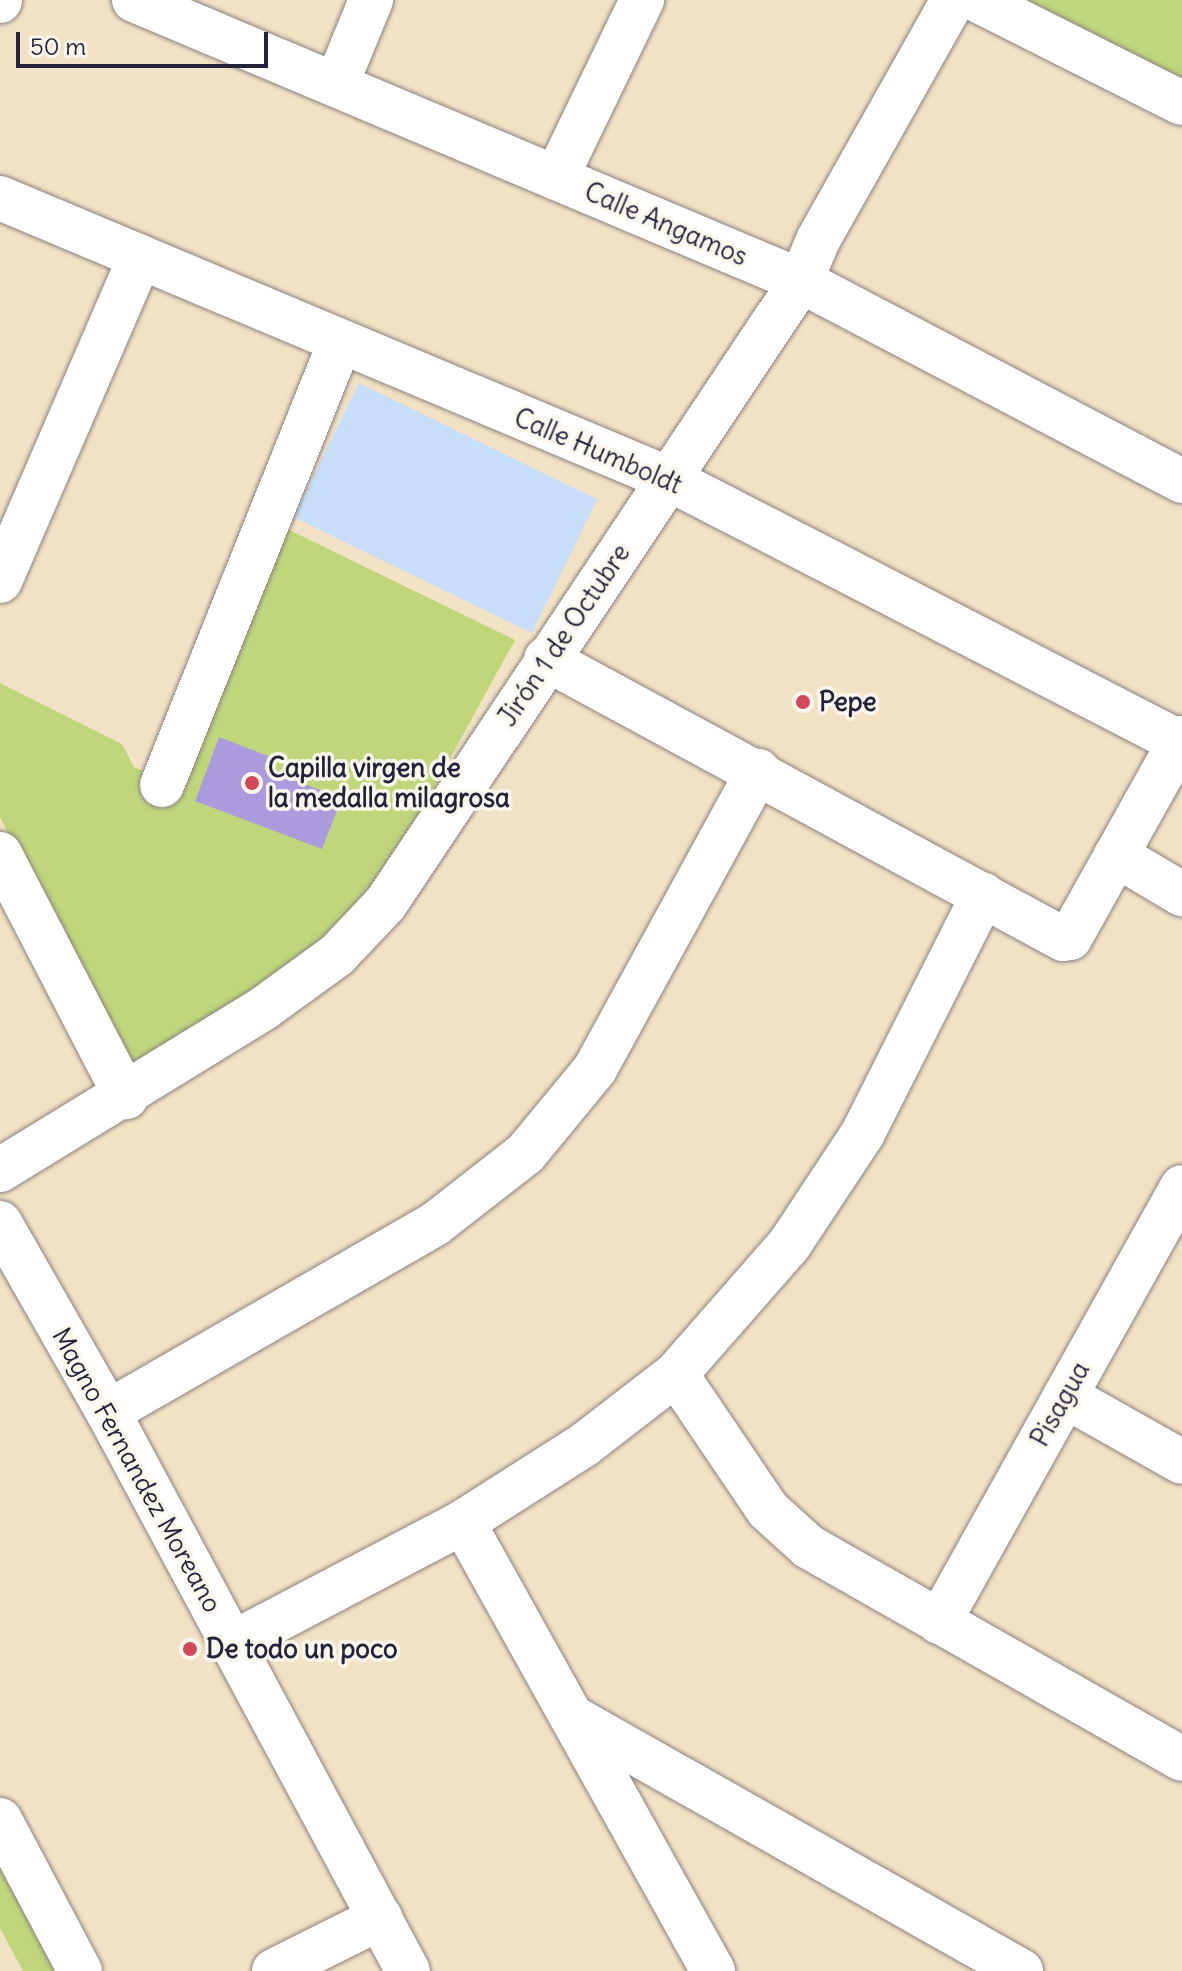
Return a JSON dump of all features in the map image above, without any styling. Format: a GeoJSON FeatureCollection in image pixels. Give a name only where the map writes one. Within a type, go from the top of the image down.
{"type":"FeatureCollection","features":[{"type":"Feature","properties":{"kind":"street","name":"Calle Angamos"},"geometry":{"type":"LineString","coordinates":[[134,0],[801,281],[1182,481]]}},
{"type":"Feature","properties":{"kind":"street"},"geometry":{"type":"LineString","coordinates":[[337,83],[371,0]]}},
{"type":"Feature","properties":{"kind":"street"},"geometry":{"type":"LineString","coordinates":[[556,178],[642,0]]}},
{"type":"Feature","properties":{"kind":"street","name":"Jirón 1 de Octubre"},"geometry":{"type":"LineString","coordinates":[[0,1170],[126,1097],[337,955],[386,903],[801,281],[818,240],[953,0]]}},
{"type":"Feature","properties":{"kind":"street"},"geometry":{"type":"LineString","coordinates":[[977,0],[1182,103]]}},
{"type":"Feature","properties":{"kind":"street","name":"Calle Humboldt"},"geometry":{"type":"LineString","coordinates":[[0,198],[669,479],[1181,740]]}},
{"type":"Feature","properties":{"kind":"street"},"geometry":{"type":"LineString","coordinates":[[0,581],[140,257]]}},
{"type":"Feature","properties":{"kind":"street"},"geometry":{"type":"LineString","coordinates":[[162,785],[340,342]]}},
{"type":"Feature","properties":{"kind":"street"},"geometry":{"type":"LineString","coordinates":[[546,659],[1067,939],[1181,740]]}},
{"type":"Feature","properties":{"kind":"street"},"geometry":{"type":"LineString","coordinates":[[108,1412],[435,1224],[525,1154],[595,1069],[758,771]]}},
{"type":"Feature","properties":{"kind":"street"},"geometry":{"type":"LineString","coordinates":[[0,854],[126,1097]]}},
{"type":"Feature","properties":{"kind":"street"},"geometry":{"type":"LineString","coordinates":[[1116,855],[1182,894]]}},
{"type":"Feature","properties":{"kind":"street"},"geometry":{"type":"LineString","coordinates":[[231,1644],[463,1522],[584,1445],[676,1374],[789,1245],[855,1146],[983,895]]}},
{"type":"Feature","properties":{"kind":"street","name":"Pisagua"},"geometry":{"type":"LineString","coordinates":[[939,1622],[1182,1187]]}},
{"type":"Feature","properties":{"kind":"street","name":"Magno Fernandez Moreano"},"geometry":{"type":"LineString","coordinates":[[0,1223],[108,1412],[408,1971]]}},
{"type":"Feature","properties":{"kind":"street"},"geometry":{"type":"LineString","coordinates":[[676,1374],[768,1510],[809,1547],[1182,1759]]}},
{"type":"Feature","properties":{"kind":"street"},"geometry":{"type":"LineString","coordinates":[[1065,1396],[1182,1462]]}},
{"type":"Feature","properties":{"kind":"street"},"geometry":{"type":"LineString","coordinates":[[463,1522],[713,1971]]}},
{"type":"Feature","properties":{"kind":"street"},"geometry":{"type":"LineString","coordinates":[[572,1717],[1021,1971]]}},
{"type":"Feature","properties":{"kind":"street"},"geometry":{"type":"LineString","coordinates":[[0,1820],[80,1971]]}},
{"type":"Feature","properties":{"kind":"street"},"geometry":{"type":"LineString","coordinates":[[274,1971],[380,1918]]}},
{"type":"Feature","properties":{"kind":"shaded area"},"geometry":{"type":"Polygon","coordinates":[[[359,383],[597,499],[532,633],[294,517],[359,383]]]}},
{"type":"Feature","properties":{"kind":"green space"},"geometry":{"type":"Polygon","coordinates":[[[1011,0],[1182,0],[1182,88],[1011,0]]]}},
{"type":"Feature","properties":{"kind":"green space"},"geometry":{"type":"Polygon","coordinates":[[[277,524],[515,640],[374,897],[300,970],[131,1075],[0,817],[0,683],[122,744],[134,767],[181,784],[277,524]]]}},
{"type":"Feature","properties":{"kind":"green space"},"geometry":{"type":"Polygon","coordinates":[[[0,1860],[61,1971],[23,1971],[0,1928],[0,1860]]]}},
{"type":"Feature","properties":{"kind":"building","name":"Capilla virgen de la medalla milagrosa"},"geometry":{"type":"Polygon","coordinates":[[[219,737],[268,756],[264,769],[342,798],[322,849],[195,801],[219,737]]]}},
{"type":"Feature","properties":{"kind":"place","name":"Pepe"},"geometry":{"type":"Point","coordinates":[803,702]}},
{"type":"Feature","properties":{"kind":"place","name":"Capilla virgen de la medalla milagrosa"},"geometry":{"type":"Point","coordinates":[252,783]}},
{"type":"Feature","properties":{"kind":"place","name":"De todo un poco"},"geometry":{"type":"Point","coordinates":[190,1649]}}]}
